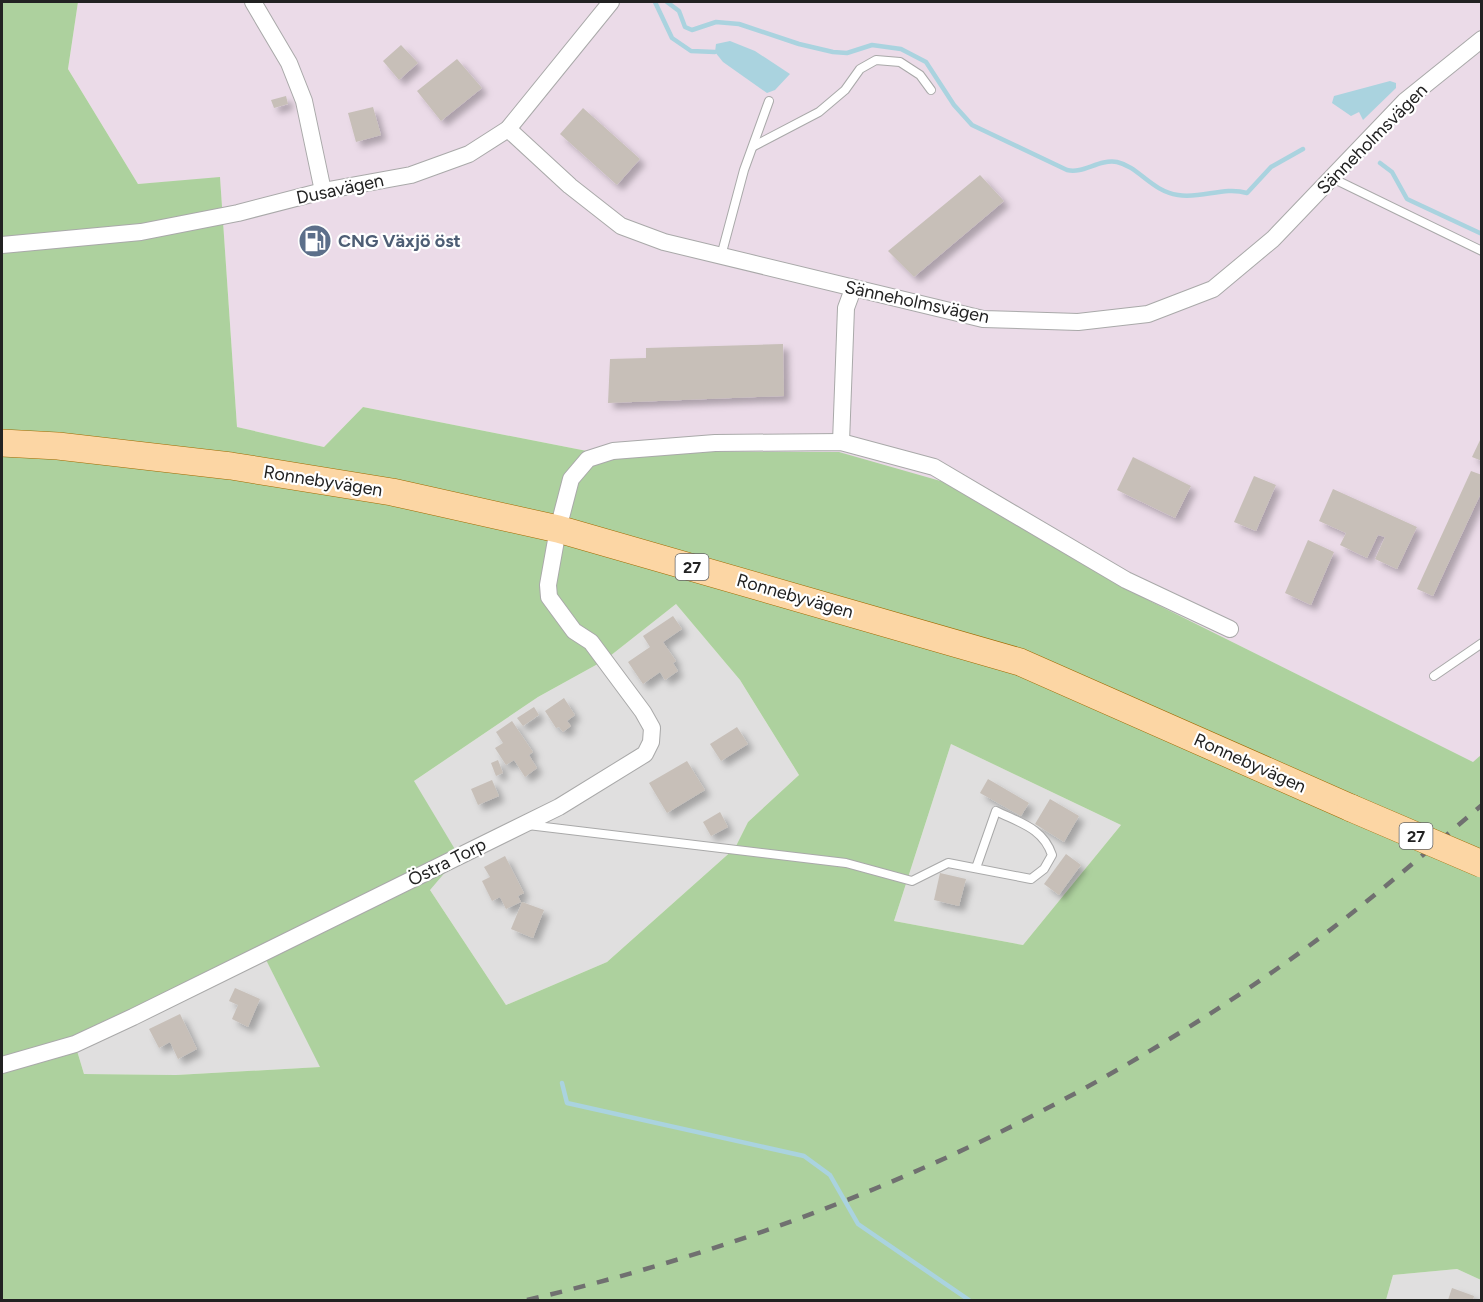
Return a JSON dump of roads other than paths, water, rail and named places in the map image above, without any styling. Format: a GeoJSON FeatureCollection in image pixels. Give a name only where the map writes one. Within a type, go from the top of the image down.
{"type":"FeatureCollection","features":[{"type":"Feature","properties":{"kind":"main road","name":"Ronnebyvägen"},"geometry":{"type":"LineString","coordinates":[[2,443],[58,446],[231,466],[392,492],[558,528],[1020,662],[1482,864]]}},
{"type":"Feature","properties":{"kind":"street"},"geometry":{"type":"LineString","coordinates":[[253,2],[289,63],[304,101],[323,191]]}},
{"type":"Feature","properties":{"kind":"street","name":"Dusavägen"},"geometry":{"type":"LineString","coordinates":[[2,245],[141,232],[238,213],[323,191],[411,175],[469,154],[508,129],[611,2]]}},
{"type":"Feature","properties":{"kind":"street","name":"Sänneholmsvägen"},"geometry":{"type":"LineString","coordinates":[[508,129],[570,186],[621,226],[664,242],[983,319],[1078,322],[1148,314],[1213,289],[1273,239],[1405,101],[1482,39]]}},
{"type":"Feature","properties":{"kind":"street"},"geometry":{"type":"LineString","coordinates":[[841,442],[846,308],[853,289]]}},
{"type":"Feature","properties":{"kind":"street","name":"Östra Torp"},"geometry":{"type":"LineString","coordinates":[[2,1065],[84,1040],[559,807],[645,754],[651,742],[651,728],[644,712],[591,642],[574,631],[549,597],[548,585],[558,528],[571,479],[588,459],[613,451],[715,443],[841,442],[934,467],[1126,580],[1230,629]]}},
{"type":"Feature","properties":{"kind":"lane"},"geometry":{"type":"LineString","coordinates":[[754,146],[819,112],[845,90],[861,69],[876,60],[900,62],[920,75],[931,90]]}},
{"type":"Feature","properties":{"kind":"lane"},"geometry":{"type":"LineString","coordinates":[[721,256],[744,170],[769,101]]}},
{"type":"Feature","properties":{"kind":"lane"},"geometry":{"type":"LineString","coordinates":[[1332,178],[1482,251]]}},
{"type":"Feature","properties":{"kind":"lane"},"geometry":{"type":"LineString","coordinates":[[1434,676],[1482,643]]}},
{"type":"Feature","properties":{"kind":"lane"},"geometry":{"type":"LineString","coordinates":[[522,824],[846,863],[912,881],[948,863],[1031,879],[1044,869],[1052,855],[1047,840],[1033,829],[996,811],[976,868]]}},
{"type":"Feature","properties":{"kind":"water"},"geometry":{"type":"Polygon","coordinates":[[[730,41],[755,51],[790,74],[775,90],[767,93],[723,62],[715,52],[716,44],[730,41]]]}},
{"type":"Feature","properties":{"kind":"water"},"geometry":{"type":"Polygon","coordinates":[[[1390,81],[1396,83],[1396,88],[1363,120],[1359,112],[1351,116],[1332,103],[1334,96],[1390,81]]]}},
{"type":"Feature","properties":{"kind":"waterway"},"geometry":{"type":"LineString","coordinates":[[655,2],[672,38],[691,51],[715,52]]}},
{"type":"Feature","properties":{"kind":"waterway"},"geometry":{"type":"LineString","coordinates":[[667,2],[679,11],[685,27],[692,30],[716,22],[739,24],[799,44],[833,52],[847,53],[872,45],[901,49],[926,62],[954,105],[972,125],[1067,170],[1073,171],[1117,162],[1169,193],[1187,196],[1230,191],[1247,193],[1271,167],[1303,149]]}},
{"type":"Feature","properties":{"kind":"waterway"},"geometry":{"type":"LineString","coordinates":[[1380,163],[1392,172],[1407,199],[1482,234]]}},
{"type":"Feature","properties":{"kind":"waterway"},"geometry":{"type":"LineString","coordinates":[[562,1083],[567,1103],[804,1156],[830,1175],[858,1224],[969,1300]]}},
{"type":"Feature","properties":{"kind":"railway"},"geometry":{"type":"LineString","coordinates":[[527,1300],[628,1274],[727,1244],[825,1209],[920,1169],[1014,1125],[1105,1077],[1194,1024],[1281,966],[1408,868],[1482,805]]}},
{"type":"Feature","properties":{"kind":"place","name":"CNG Växjö öst"},"geometry":{"type":"Point","coordinates":[315,241]}}]}
